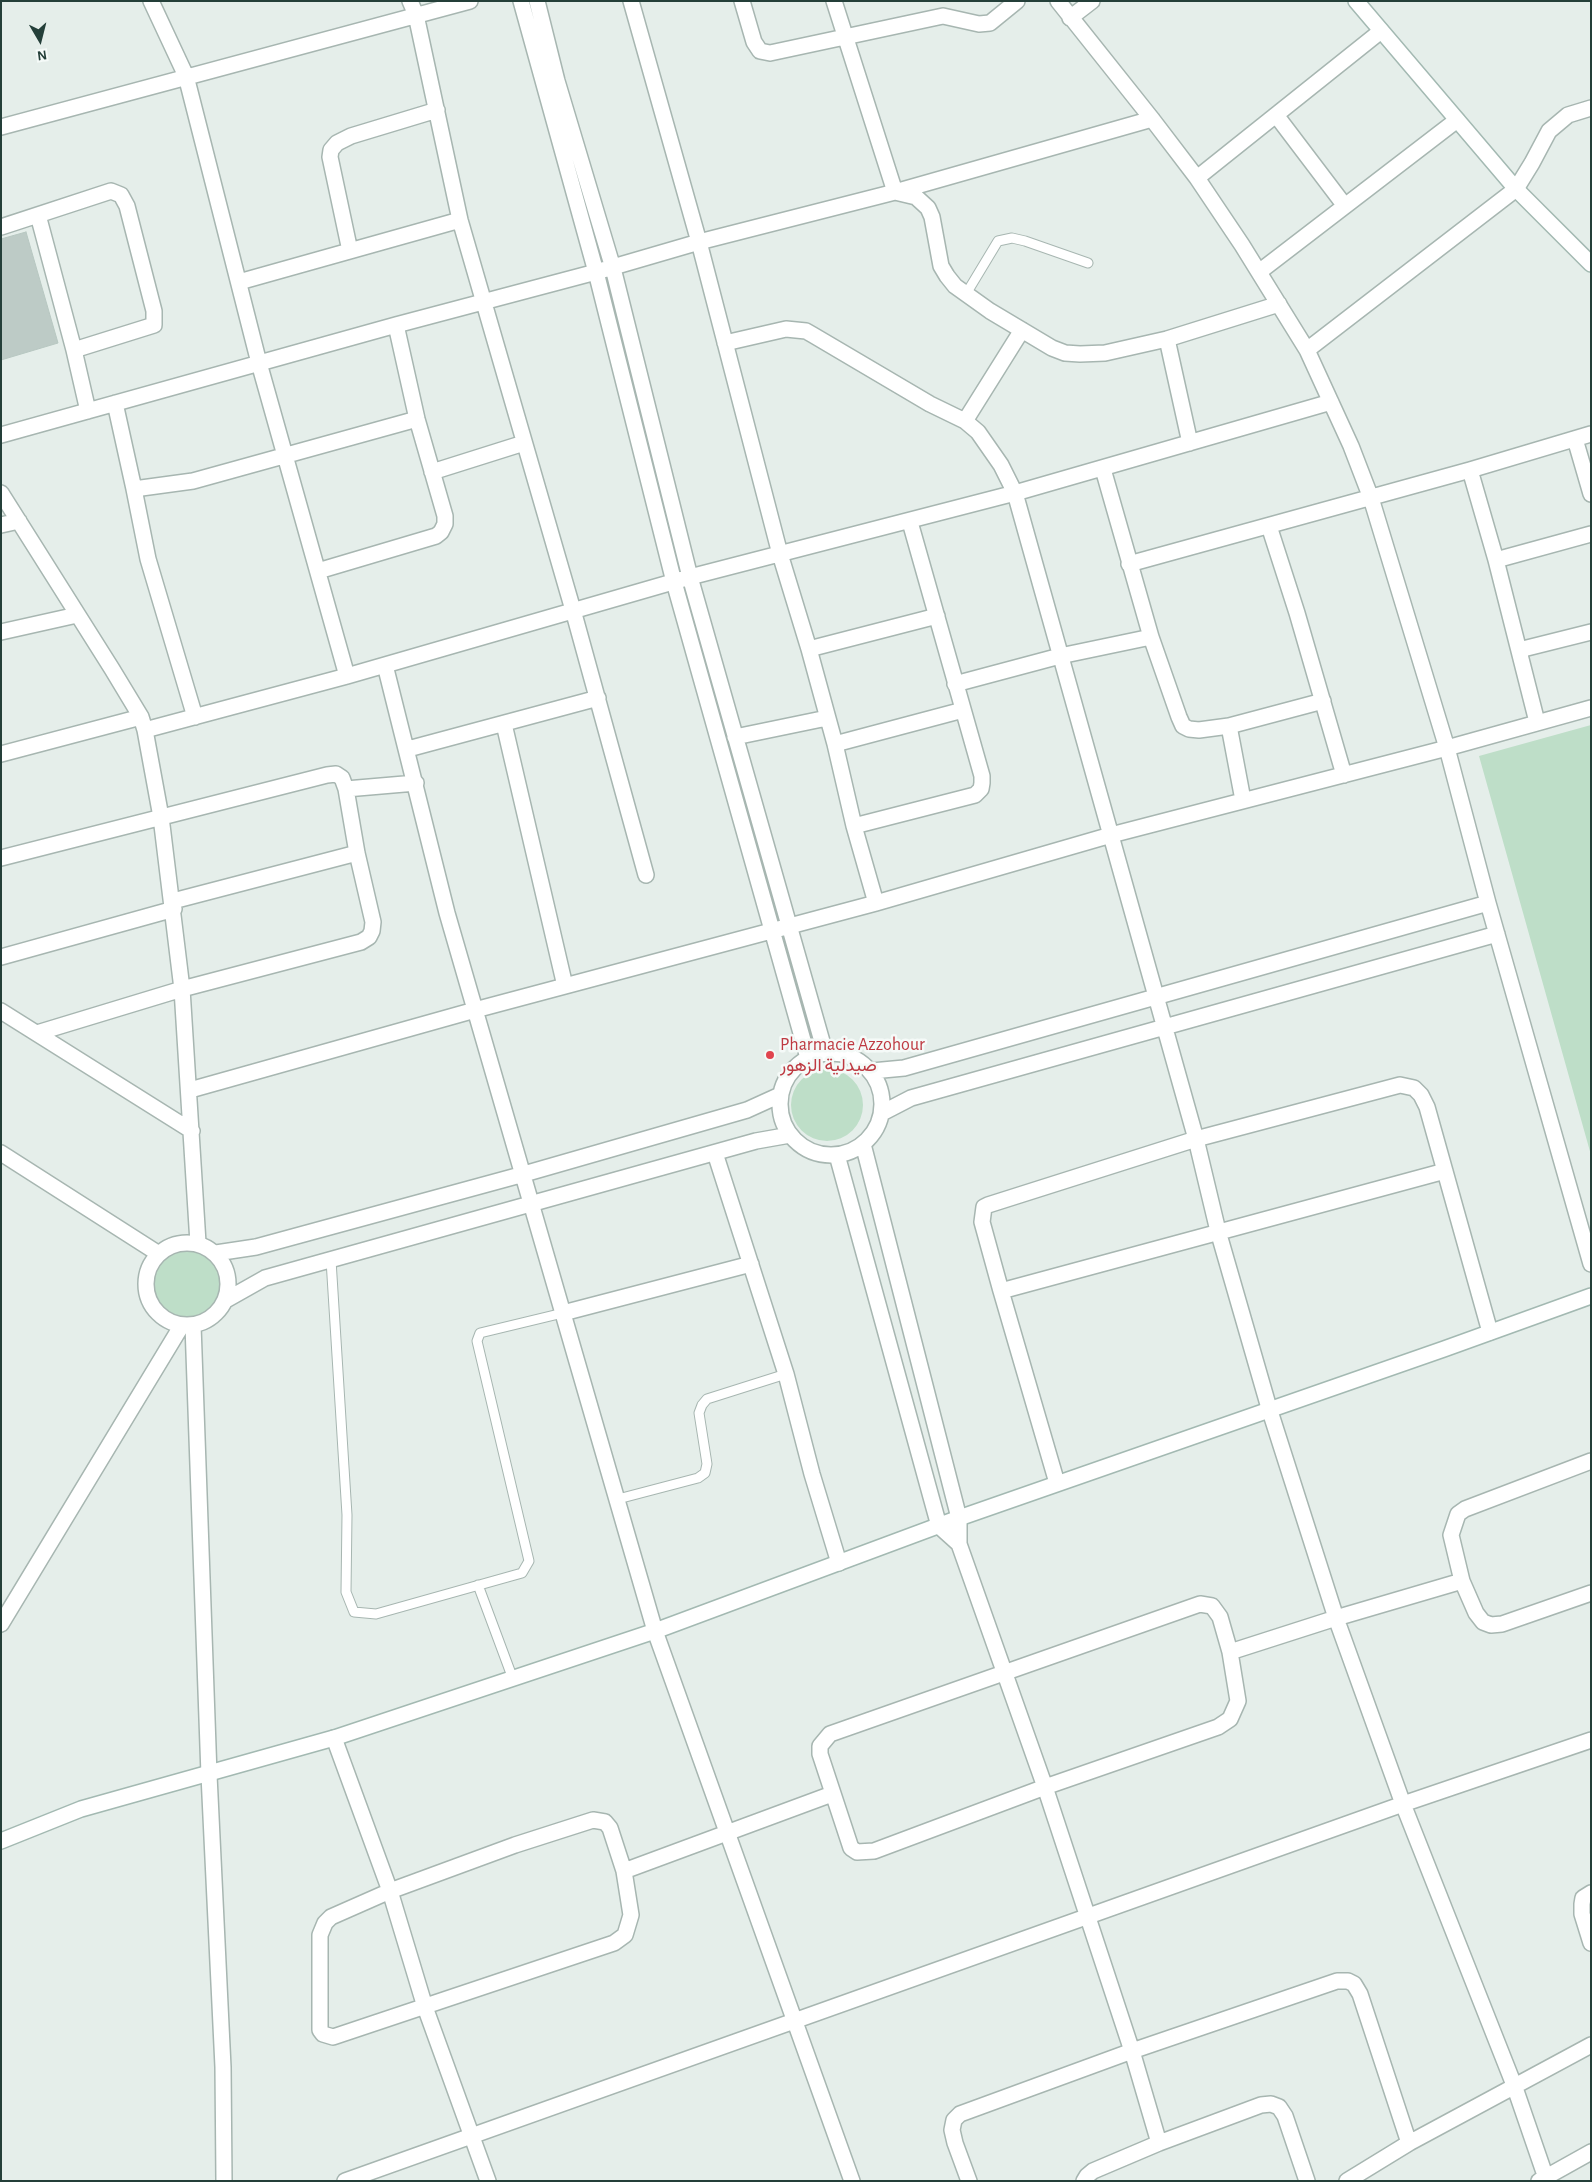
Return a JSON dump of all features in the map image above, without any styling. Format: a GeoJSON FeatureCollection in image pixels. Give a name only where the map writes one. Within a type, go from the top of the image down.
{"type":"FeatureCollection","features":[{"type":"Feature","properties":{"kind":"street"},"geometry":{"type":"LineString","coordinates":[[152,1],[186,76],[259,363],[347,676]]}},
{"type":"Feature","properties":{"kind":"street"},"geometry":{"type":"LineString","coordinates":[[1,127],[186,76],[413,8],[470,1]]}},
{"type":"Feature","properties":{"kind":"street"},"geometry":{"type":"LineString","coordinates":[[521,1],[596,272],[674,582],[780,927],[825,1052]]}},
{"type":"Feature","properties":{"kind":"street"},"geometry":{"type":"LineString","coordinates":[[537,1],[557,81],[612,268],[690,577],[765,840],[780,927],[808,1058]]}},
{"type":"Feature","properties":{"kind":"street"},"geometry":{"type":"LineString","coordinates":[[631,1],[698,242],[780,554],[828,718],[854,826],[876,902]]}},
{"type":"Feature","properties":{"kind":"street"},"geometry":{"type":"LineString","coordinates":[[742,1],[754,42],[760,51],[770,53],[943,16],[979,24],[990,24],[1017,1]]}},
{"type":"Feature","properties":{"kind":"street"},"geometry":{"type":"LineString","coordinates":[[834,1],[895,192]]}},
{"type":"Feature","properties":{"kind":"street"},"geometry":{"type":"LineString","coordinates":[[1058,1],[1197,178],[1259,272],[1307,350],[1332,402],[1372,498],[1447,748],[1488,903],[1591,1264]]}},
{"type":"Feature","properties":{"kind":"street"},"geometry":{"type":"LineString","coordinates":[[1070,18],[1092,1]]}},
{"type":"Feature","properties":{"kind":"street"},"geometry":{"type":"LineString","coordinates":[[1356,1],[1516,189],[1591,264]]}},
{"type":"Feature","properties":{"kind":"street"},"geometry":{"type":"LineString","coordinates":[[413,8],[460,220],[598,698],[646,875]]}},
{"type":"Feature","properties":{"kind":"street"},"geometry":{"type":"LineString","coordinates":[[1197,178],[1381,31]]}},
{"type":"Feature","properties":{"kind":"street"},"geometry":{"type":"LineString","coordinates":[[1307,350],[1516,189],[1549,131],[1568,115],[1591,108]]}},
{"type":"Feature","properties":{"kind":"street"},"geometry":{"type":"LineString","coordinates":[[350,251],[330,157],[331,150],[337,143],[351,136],[437,110]]}},
{"type":"Feature","properties":{"kind":"street"},"geometry":{"type":"LineString","coordinates":[[1276,115],[1345,206]]}},
{"type":"Feature","properties":{"kind":"street"},"geometry":{"type":"LineString","coordinates":[[1,435],[396,325],[612,268],[698,242],[895,192],[1152,119]]}},
{"type":"Feature","properties":{"kind":"street"},"geometry":{"type":"LineString","coordinates":[[1259,272],[1458,120]]}},
{"type":"Feature","properties":{"kind":"street"},"geometry":{"type":"LineString","coordinates":[[1,226],[111,191],[122,195],[128,206],[154,310],[154,325],[74,350]]}},
{"type":"Feature","properties":{"kind":"street"},"geometry":{"type":"LineString","coordinates":[[895,192],[916,198],[928,208],[932,217],[942,266],[955,286],[1022,330],[1052,348],[1065,353],[1105,353],[1168,339],[1279,304]]}},
{"type":"Feature","properties":{"kind":"street"},"geometry":{"type":"LineString","coordinates":[[38,215],[74,350],[88,411]]}},
{"type":"Feature","properties":{"kind":"street"},"geometry":{"type":"LineString","coordinates":[[239,282],[460,220]]}},
{"type":"Feature","properties":{"kind":"street"},"geometry":{"type":"LineString","coordinates":[[318,571],[436,536],[442,532],[445,524],[445,516],[418,419],[396,325]]}},
{"type":"Feature","properties":{"kind":"street"},"geometry":{"type":"LineString","coordinates":[[725,343],[786,329],[806,331],[930,404],[966,421],[978,432],[1001,465],[1015,494],[1196,1139],[1218,1231],[1269,1408],[1336,1618],[1403,1804],[1514,2085],[1544,2179],[1591,2152]]}},
{"type":"Feature","properties":{"kind":"street"},"geometry":{"type":"LineString","coordinates":[[966,421],[1022,330]]}},
{"type":"Feature","properties":{"kind":"street"},"geometry":{"type":"LineString","coordinates":[[1168,339],[1190,443]]}},
{"type":"Feature","properties":{"kind":"street"},"geometry":{"type":"LineString","coordinates":[[1,754],[143,723],[195,716],[347,676],[690,577],[1015,494],[1332,402]]}},
{"type":"Feature","properties":{"kind":"street"},"geometry":{"type":"LineString","coordinates":[[115,403],[148,559],[195,716]]}},
{"type":"Feature","properties":{"kind":"street"},"geometry":{"type":"LineString","coordinates":[[134,490],[192,481],[418,419]]}},
{"type":"Feature","properties":{"kind":"street"},"geometry":{"type":"LineString","coordinates":[[1130,564],[1372,498],[1591,434]]}},
{"type":"Feature","properties":{"kind":"street"},"geometry":{"type":"LineString","coordinates":[[1574,439],[1591,494]]}},
{"type":"Feature","properties":{"kind":"street"},"geometry":{"type":"LineString","coordinates":[[432,472],[524,443]]}},
{"type":"Feature","properties":{"kind":"street"},"geometry":{"type":"LineString","coordinates":[[1103,469],[1152,637],[1183,726],[1199,730],[1229,726],[1322,701]]}},
{"type":"Feature","properties":{"kind":"street"},"geometry":{"type":"LineString","coordinates":[[1470,470],[1496,560],[1537,722]]}},
{"type":"Feature","properties":{"kind":"street"},"geometry":{"type":"LineString","coordinates":[[1,493],[143,723],[161,817],[182,989],[190,1090],[198,1243]]}},
{"type":"Feature","properties":{"kind":"street"},"geometry":{"type":"LineString","coordinates":[[1,525],[19,521]]}},
{"type":"Feature","properties":{"kind":"street"},"geometry":{"type":"LineString","coordinates":[[854,826],[975,795],[981,789],[982,776],[910,522]]}},
{"type":"Feature","properties":{"kind":"street"},"geometry":{"type":"LineString","coordinates":[[1269,526],[1297,613],[1344,775]]}},
{"type":"Feature","properties":{"kind":"street"},"geometry":{"type":"LineString","coordinates":[[1496,560],[1591,534]]}},
{"type":"Feature","properties":{"kind":"street"},"geometry":{"type":"LineString","coordinates":[[1,632],[77,615]]}},
{"type":"Feature","properties":{"kind":"street"},"geometry":{"type":"LineString","coordinates":[[809,649],[937,616]]}},
{"type":"Feature","properties":{"kind":"street"},"geometry":{"type":"LineString","coordinates":[[1519,650],[1591,632]]}},
{"type":"Feature","properties":{"kind":"street"},"geometry":{"type":"LineString","coordinates":[[955,684],[1060,656],[1152,637]]}},
{"type":"Feature","properties":{"kind":"street"},"geometry":{"type":"LineString","coordinates":[[385,665],[408,750],[447,912],[533,1204],[655,1632],[728,1831],[793,2022],[852,2181]]}},
{"type":"Feature","properties":{"kind":"street"},"geometry":{"type":"LineString","coordinates":[[408,750],[598,698]]}},
{"type":"Feature","properties":{"kind":"street"},"geometry":{"type":"LineString","coordinates":[[190,1090],[475,1010],[876,902],[1111,835],[1447,748],[1591,708]]}},
{"type":"Feature","properties":{"kind":"street"},"geometry":{"type":"LineString","coordinates":[[835,744],[963,710]]}},
{"type":"Feature","properties":{"kind":"street"},"geometry":{"type":"LineString","coordinates":[[735,737],[828,718]]}},
{"type":"Feature","properties":{"kind":"street"},"geometry":{"type":"LineString","coordinates":[[504,724],[565,986]]}},
{"type":"Feature","properties":{"kind":"street"},"geometry":{"type":"LineString","coordinates":[[1229,726],[1243,800]]}},
{"type":"Feature","properties":{"kind":"street"},"geometry":{"type":"LineString","coordinates":[[1,858],[327,775],[336,774],[342,778],[346,789],[372,922],[372,931],[369,937],[361,942],[182,989],[37,1033]]}},
{"type":"Feature","properties":{"kind":"street"},"geometry":{"type":"LineString","coordinates":[[346,789],[416,782]]}},
{"type":"Feature","properties":{"kind":"street"},"geometry":{"type":"LineString","coordinates":[[1,956],[357,853]]}},
{"type":"Feature","properties":{"kind":"street"},"geometry":{"type":"LineString","coordinates":[[872,1072],[904,1068],[1488,903]]}},
{"type":"Feature","properties":{"kind":"street"},"geometry":{"type":"LineString","coordinates":[[882,1113],[912,1098],[1497,934]]}},
{"type":"Feature","properties":{"kind":"street"},"geometry":{"type":"LineString","coordinates":[[1,1011],[192,1131]]}},
{"type":"Feature","properties":{"kind":"street"},"geometry":{"type":"LineString","coordinates":[[825,1052],[842,1053],[858,1060],[872,1072],[879,1084],[883,1098],[882,1113],[875,1130],[862,1144],[851,1151],[837,1155],[820,1154],[803,1147],[790,1136],[783,1123],[780,1109],[780,1095],[785,1080],[795,1067],[808,1058],[825,1052]]}},
{"type":"Feature","properties":{"kind":"street"},"geometry":{"type":"LineString","coordinates":[[1057,1483],[982,1222],[984,1208],[1196,1139],[1400,1085],[1414,1088],[1421,1095],[1426,1106],[1490,1332]]}},
{"type":"Feature","properties":{"kind":"street"},"geometry":{"type":"LineString","coordinates":[[216,1253],[256,1247],[524,1174],[747,1110],[780,1095]]}},
{"type":"Feature","properties":{"kind":"street"},"geometry":{"type":"LineString","coordinates":[[226,1300],[264,1278],[756,1141],[790,1136]]}},
{"type":"Feature","properties":{"kind":"street"},"geometry":{"type":"LineString","coordinates":[[862,1144],[959,1518],[959,1544],[1046,1787],[1132,2051],[1159,2143]]}},
{"type":"Feature","properties":{"kind":"street"},"geometry":{"type":"LineString","coordinates":[[715,1153],[786,1374],[812,1474],[839,1563]]}},
{"type":"Feature","properties":{"kind":"street"},"geometry":{"type":"LineString","coordinates":[[1,1154],[159,1254]]}},
{"type":"Feature","properties":{"kind":"street"},"geometry":{"type":"LineString","coordinates":[[837,1155],[939,1526],[959,1544]]}},
{"type":"Feature","properties":{"kind":"street"},"geometry":{"type":"LineString","coordinates":[[1001,1290],[1445,1171]]}},
{"type":"Feature","properties":{"kind":"street"},"geometry":{"type":"LineString","coordinates":[[184,1242],[198,1243],[216,1253],[224,1263],[229,1287],[226,1300],[218,1312],[207,1321],[188,1325],[169,1321],[158,1314],[150,1303],[146,1290],[146,1277],[150,1264],[159,1254],[170,1246],[184,1242]]}},
{"type":"Feature","properties":{"kind":"street"},"geometry":{"type":"LineString","coordinates":[[563,1313],[751,1264]]}},
{"type":"Feature","properties":{"kind":"street"},"geometry":{"type":"LineString","coordinates":[[1,1841],[80,1809],[209,1775],[334,1738],[655,1632],[959,1518],[1591,1296]]}},
{"type":"Feature","properties":{"kind":"street"},"geometry":{"type":"LineString","coordinates":[[4,1614],[188,1325]]}},
{"type":"Feature","properties":{"kind":"street"},"geometry":{"type":"LineString","coordinates":[[188,1325],[223,2067],[224,2181]]}},
{"type":"Feature","properties":{"kind":"street"},"geometry":{"type":"LineString","coordinates":[[1591,1461],[1465,1509],[1458,1514],[1451,1535],[1462,1581],[1476,1613],[1483,1622],[1491,1625],[1502,1624],[1591,1593]]}},
{"type":"Feature","properties":{"kind":"street"},"geometry":{"type":"LineString","coordinates":[[1230,1652],[1462,1581]]}},
{"type":"Feature","properties":{"kind":"street"},"geometry":{"type":"LineString","coordinates":[[1200,1604],[1212,1606],[1220,1617],[1230,1652],[1238,1701],[1230,1719],[1218,1727],[864,1853],[857,1852],[851,1848],[820,1754],[820,1746],[830,1734],[1004,1671],[1200,1604]]}},
{"type":"Feature","properties":{"kind":"street"},"geometry":{"type":"LineString","coordinates":[[334,1738],[390,1891],[425,2007],[488,2181]]}},
{"type":"Feature","properties":{"kind":"street"},"geometry":{"type":"LineString","coordinates":[[345,2181],[1403,1804],[1591,1740]]}},
{"type":"Feature","properties":{"kind":"street"},"geometry":{"type":"LineString","coordinates":[[624,1871],[832,1794]]}},
{"type":"Feature","properties":{"kind":"street"},"geometry":{"type":"LineString","coordinates":[[593,1820],[605,1822],[610,1828],[624,1871],[631,1915],[626,1935],[614,1944],[333,2037],[324,2034],[320,2030],[319,2022],[322,1929],[331,1917],[390,1891],[515,1845],[593,1820]]}},
{"type":"Feature","properties":{"kind":"street"},"geometry":{"type":"LineString","coordinates":[[1591,1893],[1583,1898],[1582,1904],[1582,1914],[1591,1943]]}},
{"type":"Feature","properties":{"kind":"street"},"geometry":{"type":"LineString","coordinates":[[969,2181],[952,2130],[954,2120],[960,2114],[1132,2051],[1338,1980],[1354,1984],[1360,1994],[1409,2143]]}},
{"type":"Feature","properties":{"kind":"street"},"geometry":{"type":"LineString","coordinates":[[1347,2181],[1409,2143],[1591,2045]]}},
{"type":"Feature","properties":{"kind":"street"},"geometry":{"type":"LineString","coordinates":[[1084,2181],[1093,2171],[1159,2143],[1261,2105],[1271,2104],[1279,2107],[1285,2116],[1307,2181]]}},
{"type":"Feature","properties":{"kind":"lane"},"geometry":{"type":"LineString","coordinates":[[966,294],[998,241],[1012,238],[1025,241],[1088,263]]}},
{"type":"Feature","properties":{"kind":"lane"},"geometry":{"type":"LineString","coordinates":[[331,1260],[347,1515],[346,1592],[354,1612],[376,1614],[522,1573],[530,1561],[477,1341],[480,1333],[563,1313]]}},
{"type":"Feature","properties":{"kind":"lane"},"geometry":{"type":"LineString","coordinates":[[618,1499],[698,1478],[705,1473],[707,1464],[699,1413],[702,1405],[707,1399],[786,1374]]}},
{"type":"Feature","properties":{"kind":"lane"},"geometry":{"type":"LineString","coordinates":[[478,1585],[513,1679]]}},
{"type":"Feature","properties":{"kind":"green space"},"geometry":{"type":"Polygon","coordinates":[[[1591,725],[1591,1155],[1479,756],[1591,725]]]}},
{"type":"Feature","properties":{"kind":"green space"},"geometry":{"type":"Polygon","coordinates":[[[827,1069],[847,1075],[857,1085],[863,1105],[857,1125],[847,1135],[827,1141],[807,1135],[797,1125],[791,1105],[797,1085],[807,1075],[827,1069]]]}},
{"type":"Feature","properties":{"kind":"green space"},"geometry":{"type":"Polygon","coordinates":[[[179,1247],[193,1247],[207,1253],[217,1263],[223,1277],[221,1298],[207,1315],[193,1321],[179,1321],[165,1315],[155,1305],[149,1291],[149,1277],[155,1263],[165,1253],[179,1247]]]}},
{"type":"Feature","properties":{"kind":"building"},"geometry":{"type":"Polygon","coordinates":[[[26,232],[58,343],[1,360],[1,239],[26,232]]]}},
{"type":"Feature","properties":{"kind":"place","name":"Pharmacie Azzohour صيدلية الزهور"},"geometry":{"type":"Point","coordinates":[770,1055]}}]}
